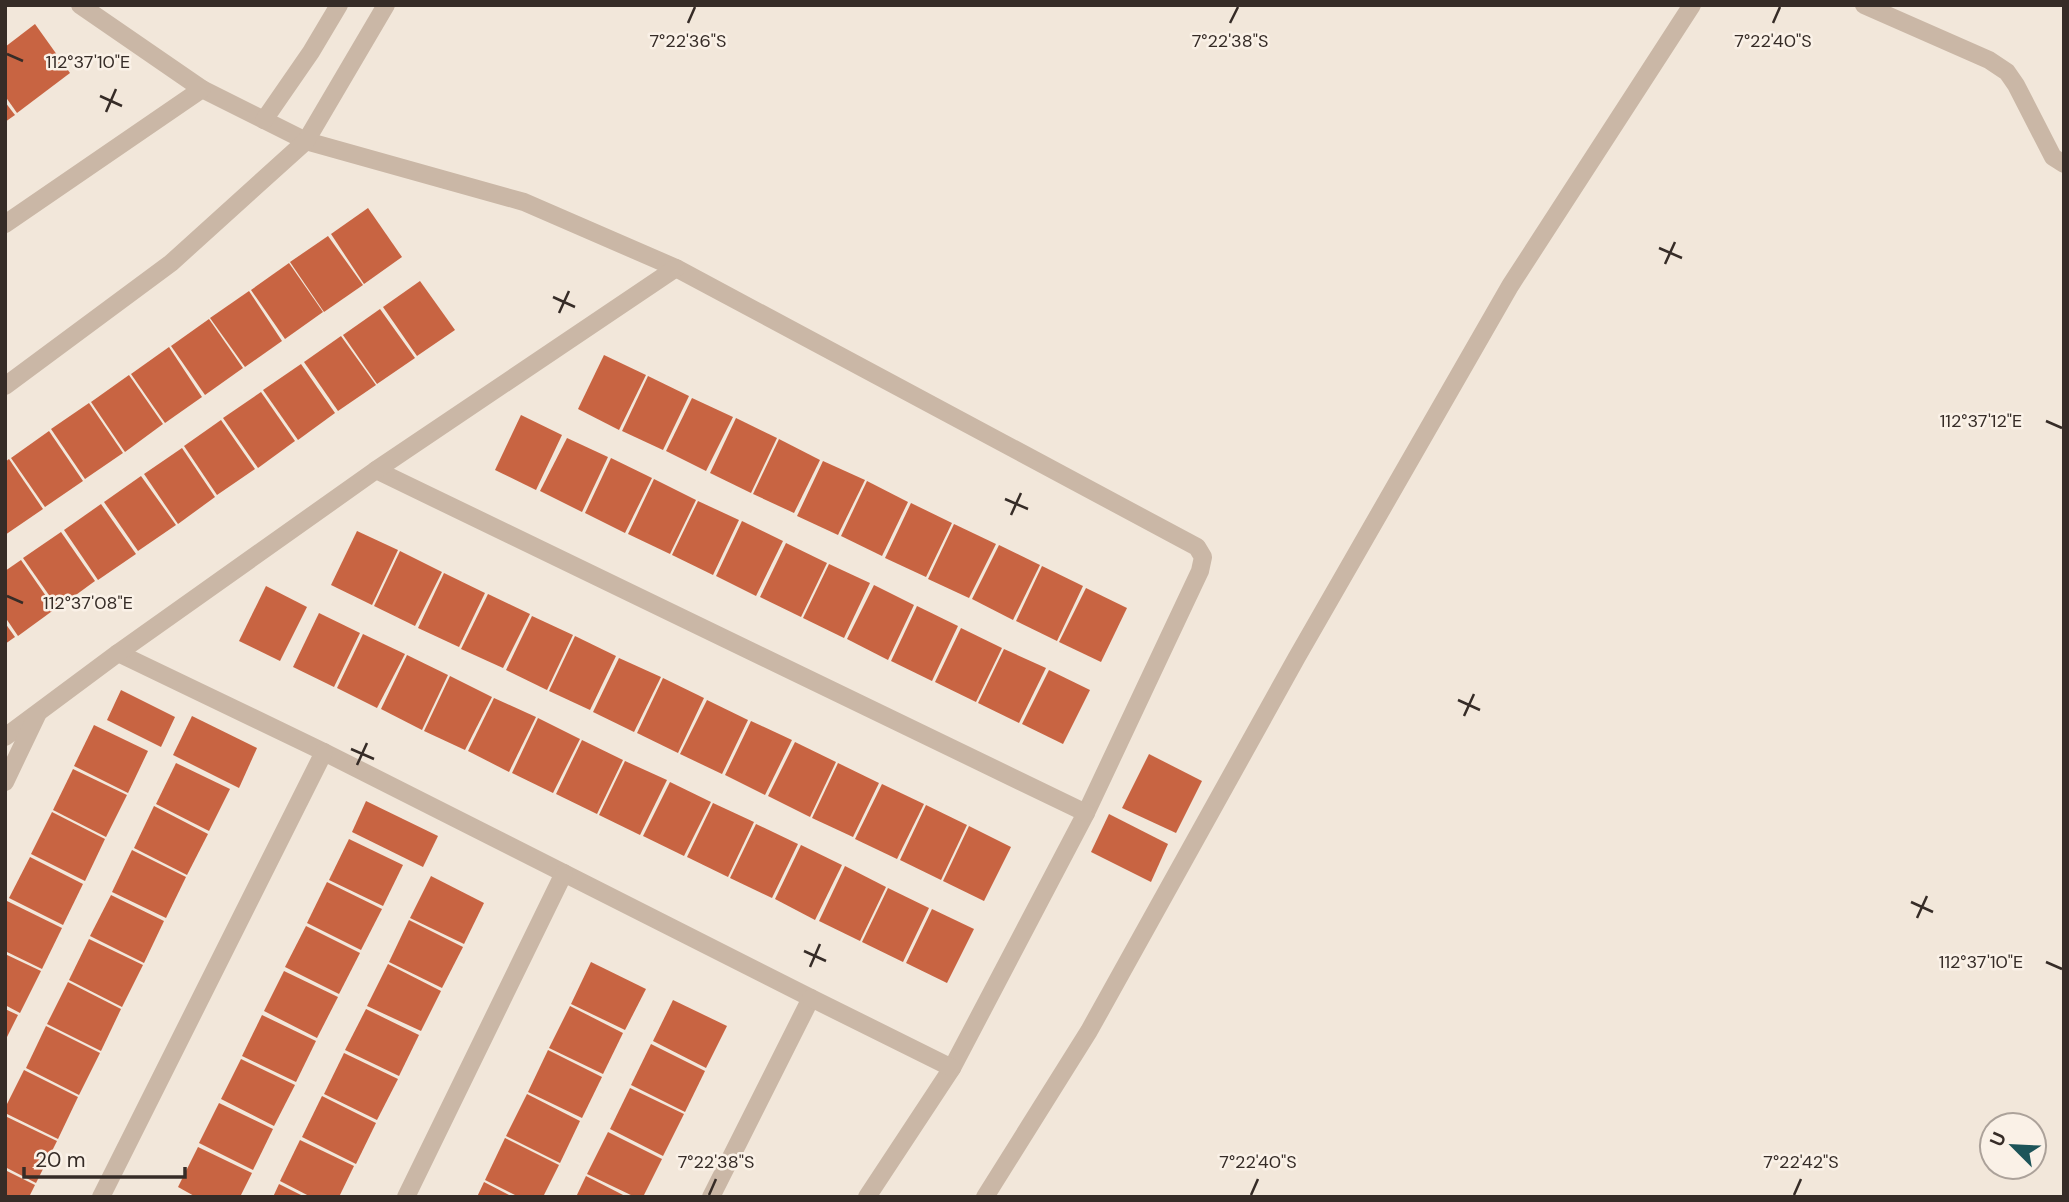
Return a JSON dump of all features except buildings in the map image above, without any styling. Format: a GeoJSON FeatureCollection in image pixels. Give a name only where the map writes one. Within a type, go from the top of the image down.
{"type":"FeatureCollection","features":[{"type":"Feature","properties":{"kind":"street"},"geometry":{"type":"LineString","coordinates":[[79,5],[202,89],[306,141],[524,202],[676,268],[1197,547],[1203,557],[1200,571],[1086,813],[952,1068],[867,1197]]}},
{"type":"Feature","properties":{"kind":"street"},"geometry":{"type":"LineString","coordinates":[[264,120],[311,52],[339,5]]}},
{"type":"Feature","properties":{"kind":"street"},"geometry":{"type":"LineString","coordinates":[[5,386],[171,263],[306,141],[386,5]]}},
{"type":"Feature","properties":{"kind":"street"},"geometry":{"type":"LineString","coordinates":[[985,1197],[1089,1031],[1297,657],[1510,286],[1692,5]]}},
{"type":"Feature","properties":{"kind":"street"},"geometry":{"type":"LineString","coordinates":[[1864,5],[1989,60],[2007,72],[2053,157],[2064,164]]}},
{"type":"Feature","properties":{"kind":"street"},"geometry":{"type":"LineString","coordinates":[[5,224],[202,89]]}},
{"type":"Feature","properties":{"kind":"street"},"geometry":{"type":"LineString","coordinates":[[5,737],[118,653],[376,470],[676,268]]}},
{"type":"Feature","properties":{"kind":"street"},"geometry":{"type":"LineString","coordinates":[[376,470],[1086,813]]}},
{"type":"Feature","properties":{"kind":"street"},"geometry":{"type":"LineString","coordinates":[[118,653],[324,752],[952,1068]]}},
{"type":"Feature","properties":{"kind":"street"},"geometry":{"type":"LineString","coordinates":[[5,782],[38,714]]}},
{"type":"Feature","properties":{"kind":"street"},"geometry":{"type":"LineString","coordinates":[[102,1197],[324,752]]}},
{"type":"Feature","properties":{"kind":"street"},"geometry":{"type":"LineString","coordinates":[[406,1197],[564,873]]}},
{"type":"Feature","properties":{"kind":"street"},"geometry":{"type":"LineString","coordinates":[[711,1197],[811,998]]}}]}
